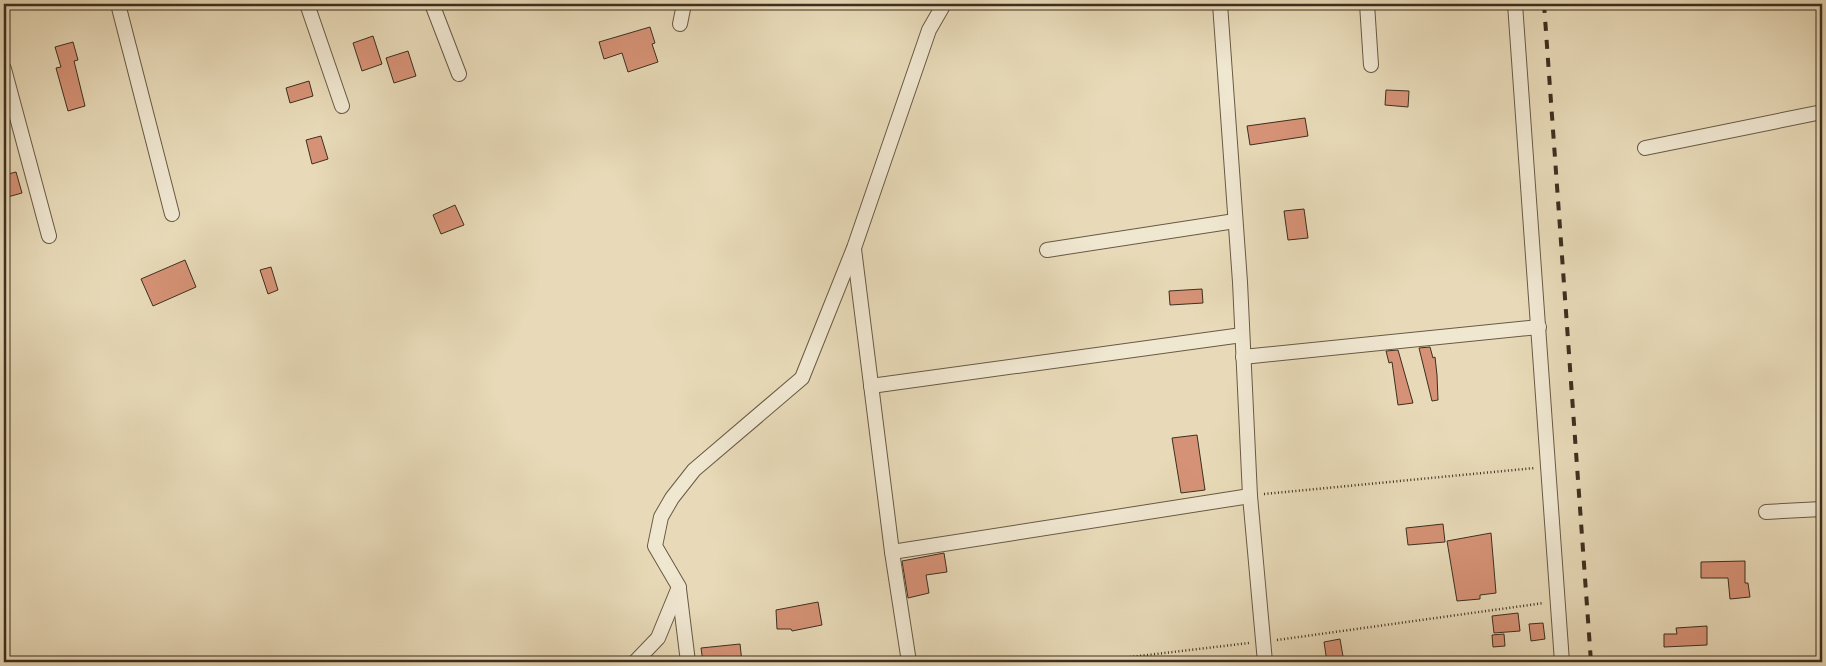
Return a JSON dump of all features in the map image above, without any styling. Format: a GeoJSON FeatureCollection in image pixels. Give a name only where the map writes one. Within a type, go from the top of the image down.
{"type":"FeatureCollection","features":[{"type":"Feature","properties":{"kind":"street"},"geometry":{"type":"LineString","coordinates":[[118,4],[172,214]]}},
{"type":"Feature","properties":{"kind":"street"},"geometry":{"type":"LineString","coordinates":[[307,4],[342,106]]}},
{"type":"Feature","properties":{"kind":"street"},"geometry":{"type":"LineString","coordinates":[[432,4],[459,74]]}},
{"type":"Feature","properties":{"kind":"street"},"geometry":{"type":"LineString","coordinates":[[680,24],[684,4]]}},
{"type":"Feature","properties":{"kind":"street"},"geometry":{"type":"LineString","coordinates":[[688,662],[679,586],[655,546],[661,517],[672,498],[694,470],[802,378],[854,248],[929,30],[944,4]]}},
{"type":"Feature","properties":{"kind":"street"},"geometry":{"type":"LineString","coordinates":[[1220,4],[1242,335],[1250,496],[1265,662]]}},
{"type":"Feature","properties":{"kind":"street"},"geometry":{"type":"LineString","coordinates":[[1367,4],[1371,65]]}},
{"type":"Feature","properties":{"kind":"street"},"geometry":{"type":"LineString","coordinates":[[1515,4],[1562,662]]}},
{"type":"Feature","properties":{"kind":"street"},"geometry":{"type":"LineString","coordinates":[[4,68],[49,236]]}},
{"type":"Feature","properties":{"kind":"street"},"geometry":{"type":"LineString","coordinates":[[1645,148],[1822,112]]}},
{"type":"Feature","properties":{"kind":"street"},"geometry":{"type":"LineString","coordinates":[[1047,250],[1235,221]]}},
{"type":"Feature","properties":{"kind":"street"},"geometry":{"type":"LineString","coordinates":[[854,248],[892,552],[909,662]]}},
{"type":"Feature","properties":{"kind":"street"},"geometry":{"type":"LineString","coordinates":[[1243,357],[1539,327]]}},
{"type":"Feature","properties":{"kind":"street"},"geometry":{"type":"LineString","coordinates":[[871,386],[1242,335]]}},
{"type":"Feature","properties":{"kind":"street"},"geometry":{"type":"LineString","coordinates":[[892,552],[1250,496]]}},
{"type":"Feature","properties":{"kind":"street"},"geometry":{"type":"LineString","coordinates":[[1766,512],[1822,509]]}},
{"type":"Feature","properties":{"kind":"street"},"geometry":{"type":"LineString","coordinates":[[635,662],[658,638],[679,586]]}},
{"type":"Feature","properties":{"kind":"path"},"geometry":{"type":"LineString","coordinates":[[1250,496],[1549,466]]}},
{"type":"Feature","properties":{"kind":"path"},"geometry":{"type":"LineString","coordinates":[[1088,662],[1264,641],[1558,601]]}},
{"type":"Feature","properties":{"kind":"building"},"geometry":{"type":"Polygon","coordinates":[[[650,27],[655,43],[652,44],[658,62],[628,72],[622,53],[604,59],[599,42],[650,27]]]}},
{"type":"Feature","properties":{"kind":"building"},"geometry":{"type":"Polygon","coordinates":[[[373,36],[382,64],[362,71],[353,43],[373,36]]]}},
{"type":"Feature","properties":{"kind":"building"},"geometry":{"type":"Polygon","coordinates":[[[73,42],[78,60],[74,61],[85,106],[68,111],[56,68],[61,67],[55,47],[73,42]]]}},
{"type":"Feature","properties":{"kind":"building"},"geometry":{"type":"Polygon","coordinates":[[[408,51],[416,76],[394,83],[386,58],[408,51]]]}},
{"type":"Feature","properties":{"kind":"building"},"geometry":{"type":"Polygon","coordinates":[[[309,81],[313,96],[290,103],[286,88],[309,81]]]}},
{"type":"Feature","properties":{"kind":"building"},"geometry":{"type":"Polygon","coordinates":[[[1386,90],[1409,91],[1408,107],[1385,105],[1386,90]]]}},
{"type":"Feature","properties":{"kind":"building"},"geometry":{"type":"Polygon","coordinates":[[[1305,118],[1308,136],[1250,145],[1247,126],[1305,118]]]}},
{"type":"Feature","properties":{"kind":"building"},"geometry":{"type":"Polygon","coordinates":[[[321,136],[328,159],[312,164],[306,140],[321,136]]]}},
{"type":"Feature","properties":{"kind":"building"},"geometry":{"type":"Polygon","coordinates":[[[16,172],[22,193],[4,198],[4,175],[16,172]]]}},
{"type":"Feature","properties":{"kind":"building"},"geometry":{"type":"Polygon","coordinates":[[[455,205],[464,225],[441,234],[433,215],[455,205]]]}},
{"type":"Feature","properties":{"kind":"building"},"geometry":{"type":"Polygon","coordinates":[[[1304,209],[1308,238],[1288,240],[1284,211],[1304,209]]]}},
{"type":"Feature","properties":{"kind":"building"},"geometry":{"type":"Polygon","coordinates":[[[185,260],[196,287],[153,306],[141,279],[185,260]]]}},
{"type":"Feature","properties":{"kind":"building"},"geometry":{"type":"Polygon","coordinates":[[[271,267],[278,290],[268,294],[260,270],[271,267]]]}},
{"type":"Feature","properties":{"kind":"building"},"geometry":{"type":"Polygon","coordinates":[[[1202,289],[1203,303],[1170,305],[1169,291],[1202,289]]]}},
{"type":"Feature","properties":{"kind":"building"},"geometry":{"type":"Polygon","coordinates":[[[1430,347],[1433,358],[1435,357],[1438,400],[1432,401],[1419,348],[1430,347]]]}},
{"type":"Feature","properties":{"kind":"building"},"geometry":{"type":"Polygon","coordinates":[[[1398,350],[1413,403],[1398,405],[1392,362],[1389,363],[1386,351],[1398,350]]]}},
{"type":"Feature","properties":{"kind":"building"},"geometry":{"type":"Polygon","coordinates":[[[1197,435],[1205,490],[1181,493],[1172,438],[1197,435]]]}},
{"type":"Feature","properties":{"kind":"building"},"geometry":{"type":"Polygon","coordinates":[[[1443,524],[1445,542],[1408,545],[1406,528],[1443,524]]]}},
{"type":"Feature","properties":{"kind":"building"},"geometry":{"type":"Polygon","coordinates":[[[1491,533],[1496,593],[1480,595],[1480,599],[1457,601],[1447,541],[1491,533]]]}},
{"type":"Feature","properties":{"kind":"building"},"geometry":{"type":"Polygon","coordinates":[[[944,553],[947,572],[926,575],[929,593],[908,598],[902,561],[944,553]]]}},
{"type":"Feature","properties":{"kind":"building"},"geometry":{"type":"Polygon","coordinates":[[[1745,561],[1745,583],[1748,583],[1750,597],[1730,599],[1728,578],[1701,578],[1701,562],[1745,561]]]}},
{"type":"Feature","properties":{"kind":"building"},"geometry":{"type":"Polygon","coordinates":[[[818,602],[822,625],[792,631],[791,629],[777,629],[776,610],[818,602]]]}},
{"type":"Feature","properties":{"kind":"building"},"geometry":{"type":"Polygon","coordinates":[[[1518,613],[1520,631],[1494,633],[1492,616],[1518,613]]]}},
{"type":"Feature","properties":{"kind":"building"},"geometry":{"type":"Polygon","coordinates":[[[1543,623],[1545,639],[1531,641],[1529,624],[1543,623]]]}},
{"type":"Feature","properties":{"kind":"building"},"geometry":{"type":"Polygon","coordinates":[[[1707,626],[1707,645],[1664,647],[1664,634],[1677,634],[1676,628],[1707,626]]]}},
{"type":"Feature","properties":{"kind":"building"},"geometry":{"type":"Polygon","coordinates":[[[1504,634],[1505,646],[1493,647],[1492,635],[1504,634]]]}},
{"type":"Feature","properties":{"kind":"building"},"geometry":{"type":"Polygon","coordinates":[[[1340,639],[1344,662],[1327,662],[1324,642],[1340,639]]]}},
{"type":"Feature","properties":{"kind":"building"},"geometry":{"type":"Polygon","coordinates":[[[740,644],[742,662],[703,662],[701,648],[740,644]]]}},
{"type":"Feature","properties":{"kind":"railway"},"geometry":{"type":"LineString","coordinates":[[1544,4],[1591,662]]}}]}
